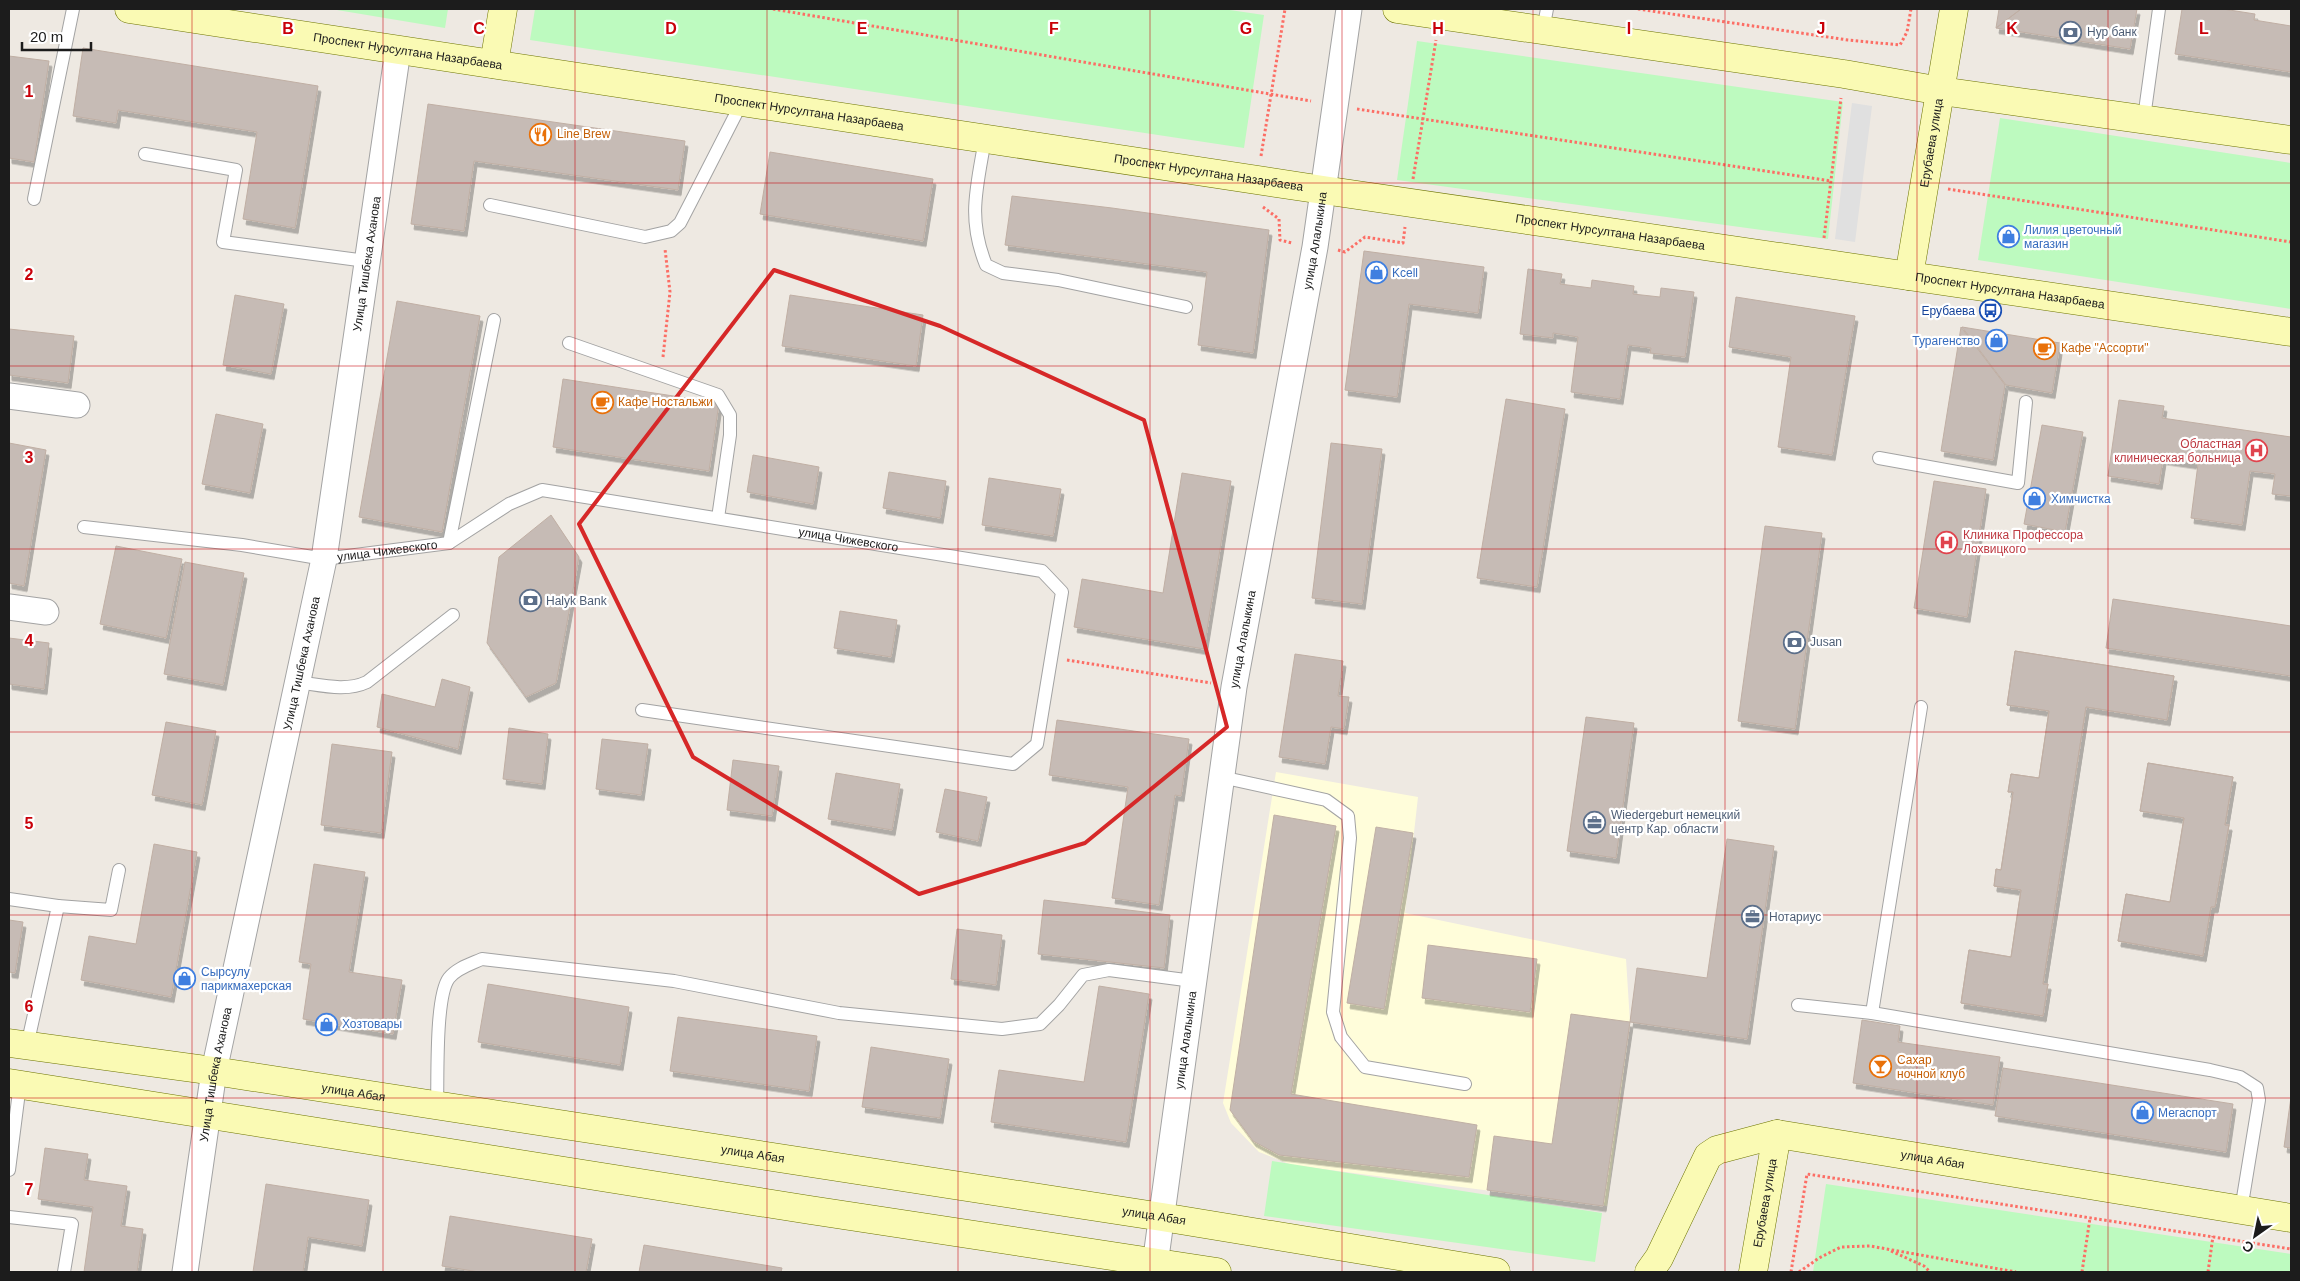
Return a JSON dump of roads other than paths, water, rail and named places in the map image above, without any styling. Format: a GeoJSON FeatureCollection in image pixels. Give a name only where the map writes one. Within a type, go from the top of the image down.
{"type":"FeatureCollection","features":[{"type":"Feature","properties":{"kind":"main road","name":"Проспект Нурсултана Назарбаева"},"geometry":{"type":"LineString","coordinates":[[129,9],[241,17],[398,50],[1323,190],[2291,332]]}},
{"type":"Feature","properties":{"kind":"main road"},"geometry":{"type":"LineString","coordinates":[[494,64],[503,9]]}},
{"type":"Feature","properties":{"kind":"main road"},"geometry":{"type":"LineString","coordinates":[[1397,9],[1440,15],[1545,19],[1942,91],[2291,140]]}},
{"type":"Feature","properties":{"kind":"main road","name":"Ерубаева улица"},"geometry":{"type":"LineString","coordinates":[[1909,276],[1942,91],[1954,9]]}},
{"type":"Feature","properties":{"kind":"main road","name":"улица Абая"},"geometry":{"type":"LineString","coordinates":[[18,1044],[214,1071],[1162,1217],[1496,1272]]}},
{"type":"Feature","properties":{"kind":"main road"},"geometry":{"type":"LineString","coordinates":[[14,1083],[1155,1268],[1217,1272]]}},
{"type":"Feature","properties":{"kind":"main road","name":"Ерубаева улица"},"geometry":{"type":"LineString","coordinates":[[1753,1272],[1777,1134]]}},
{"type":"Feature","properties":{"kind":"main road","name":"улица Абая"},"geometry":{"type":"LineString","coordinates":[[1649,1272],[1659,1258],[1708,1156],[1718,1150],[1777,1134],[2291,1218]]}},
{"type":"Feature","properties":{"kind":"street","name":"улица Алалыкина"},"geometry":{"type":"LineString","coordinates":[[1155,1268],[1234,686],[1315,247],[1349,9]]}},
{"type":"Feature","properties":{"kind":"street","name":"Улица Тишбека Аханова"},"geometry":{"type":"LineString","coordinates":[[185,1272],[214,1071],[324,559],[398,50]]}},
{"type":"Feature","properties":{"kind":"street"},"geometry":{"type":"LineString","coordinates":[[9,396],[78,405]]}},
{"type":"Feature","properties":{"kind":"street"},"geometry":{"type":"LineString","coordinates":[[9,607],[46,612]]}},
{"type":"Feature","properties":{"kind":"lane"},"geometry":{"type":"LineString","coordinates":[[34,199],[73,9]]}},
{"type":"Feature","properties":{"kind":"lane"},"geometry":{"type":"LineString","coordinates":[[2144,118],[2159,9]]}},
{"type":"Feature","properties":{"kind":"lane"},"geometry":{"type":"LineString","coordinates":[[490,205],[645,237],[671,231],[680,223],[742,102]]}},
{"type":"Feature","properties":{"kind":"lane"},"geometry":{"type":"LineString","coordinates":[[984,139],[974,218],[978,246],[986,265],[1003,273],[1058,280],[1186,307]]}},
{"type":"Feature","properties":{"kind":"lane"},"geometry":{"type":"LineString","coordinates":[[145,154],[236,170],[223,242],[366,261]]}},
{"type":"Feature","properties":{"kind":"lane"},"geometry":{"type":"LineString","coordinates":[[449,543],[494,320]]}},
{"type":"Feature","properties":{"kind":"lane"},"geometry":{"type":"LineString","coordinates":[[569,343],[718,395],[730,415],[730,435],[718,518]]}},
{"type":"Feature","properties":{"kind":"lane"},"geometry":{"type":"LineString","coordinates":[[1879,458],[2018,484],[2026,402]]}},
{"type":"Feature","properties":{"kind":"lane","name":"улица Чижевского"},"geometry":{"type":"LineString","coordinates":[[84,527],[242,545],[324,559],[449,543],[509,504],[542,490],[1042,571],[1062,592],[1037,744],[1013,764],[642,710]]}},
{"type":"Feature","properties":{"kind":"lane"},"geometry":{"type":"LineString","coordinates":[[297,682],[346,688],[357,687],[367,682],[453,615]]}},
{"type":"Feature","properties":{"kind":"lane"},"geometry":{"type":"LineString","coordinates":[[1872,1013],[1921,707]]}},
{"type":"Feature","properties":{"kind":"lane"},"geometry":{"type":"LineString","coordinates":[[1221,777],[1326,800],[1348,816],[1350,838],[1333,1012],[1341,1037],[1365,1067],[1465,1084]]}},
{"type":"Feature","properties":{"kind":"lane"},"geometry":{"type":"LineString","coordinates":[[9,899],[58,906],[111,910],[119,870]]}},
{"type":"Feature","properties":{"kind":"lane"},"geometry":{"type":"LineString","coordinates":[[18,1044],[58,906]]}},
{"type":"Feature","properties":{"kind":"lane"},"geometry":{"type":"LineString","coordinates":[[436,1106],[441,996],[449,978],[463,967],[482,959],[674,981],[839,1013],[1002,1030],[1040,1024],[1059,1006],[1083,975],[1109,970],[1193,980]]}},
{"type":"Feature","properties":{"kind":"lane"},"geometry":{"type":"LineString","coordinates":[[1798,1005],[1872,1013],[2210,1070],[2240,1078],[2257,1088],[2259,1100],[2228,1208]]}},
{"type":"Feature","properties":{"kind":"lane"},"geometry":{"type":"LineString","coordinates":[[9,1170],[14,1083]]}},
{"type":"Feature","properties":{"kind":"lane"},"geometry":{"type":"LineString","coordinates":[[9,1217],[72,1224],[64,1272]]}},
{"type":"Feature","properties":{"kind":"place","name":"Нур банк"},"geometry":{"type":"Point","coordinates":[2071,32]}},
{"type":"Feature","properties":{"kind":"place","name":"Line Brew"},"geometry":{"type":"Point","coordinates":[541,134]}},
{"type":"Feature","properties":{"kind":"place","name":"Лилия цветочный магазин"},"geometry":{"type":"Point","coordinates":[2008,237]}},
{"type":"Feature","properties":{"kind":"place","name":"Kcell"},"geometry":{"type":"Point","coordinates":[1376,273]}},
{"type":"Feature","properties":{"kind":"place","name":"Ерубаева"},"geometry":{"type":"Point","coordinates":[1991,311]}},
{"type":"Feature","properties":{"kind":"place","name":"Турагенство"},"geometry":{"type":"Point","coordinates":[1996,341]}},
{"type":"Feature","properties":{"kind":"place","name":"Кафе \"Ассорти\""},"geometry":{"type":"Point","coordinates":[2045,348]}},
{"type":"Feature","properties":{"kind":"place","name":"Кафе Ностальжи"},"geometry":{"type":"Point","coordinates":[602,402]}},
{"type":"Feature","properties":{"kind":"place","name":"Областная клиническая больница"},"geometry":{"type":"Point","coordinates":[2257,451]}},
{"type":"Feature","properties":{"kind":"place","name":"Химчистка"},"geometry":{"type":"Point","coordinates":[2035,499]}},
{"type":"Feature","properties":{"kind":"place","name":"Клиника Профессора Лохвицкого"},"geometry":{"type":"Point","coordinates":[1947,542]}},
{"type":"Feature","properties":{"kind":"place","name":"Halyk Bank"},"geometry":{"type":"Point","coordinates":[530,601]}},
{"type":"Feature","properties":{"kind":"place","name":"Jusan"},"geometry":{"type":"Point","coordinates":[1794,642]}},
{"type":"Feature","properties":{"kind":"place","name":"Wiedergeburt немецкий центр Кар. области"},"geometry":{"type":"Point","coordinates":[1595,822]}},
{"type":"Feature","properties":{"kind":"place","name":"Нотариус"},"geometry":{"type":"Point","coordinates":[1753,917]}},
{"type":"Feature","properties":{"kind":"place","name":"Сырсулу парикмахерская"},"geometry":{"type":"Point","coordinates":[185,979]}},
{"type":"Feature","properties":{"kind":"place","name":"Хозтовары"},"geometry":{"type":"Point","coordinates":[326,1024]}},
{"type":"Feature","properties":{"kind":"place","name":"Сахар ночной клуб"},"geometry":{"type":"Point","coordinates":[1881,1067]}},
{"type":"Feature","properties":{"kind":"place","name":"Мегаспорт"},"geometry":{"type":"Point","coordinates":[2142,1113]}}]}
